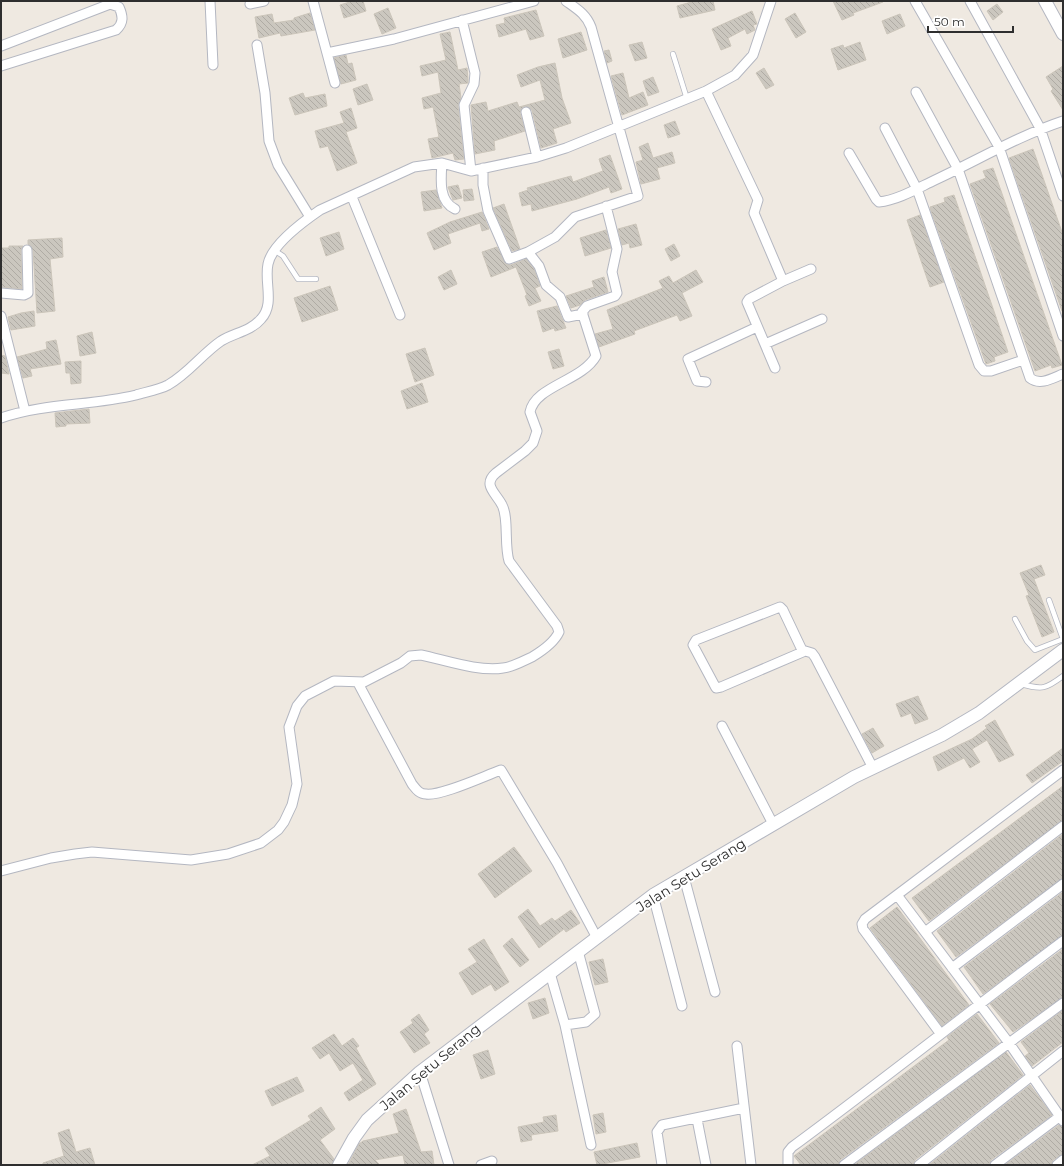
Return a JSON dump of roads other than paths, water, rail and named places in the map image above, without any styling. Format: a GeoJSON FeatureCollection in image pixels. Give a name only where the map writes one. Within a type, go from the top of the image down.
{"type":"FeatureCollection","features":[{"type":"Feature","properties":{"kind":"street"},"geometry":{"type":"LineString","coordinates":[[210,1],[213,65]]}},
{"type":"Feature","properties":{"kind":"street"},"geometry":{"type":"LineString","coordinates":[[250,4],[264,1]]}},
{"type":"Feature","properties":{"kind":"street"},"geometry":{"type":"LineString","coordinates":[[313,1],[335,83]]}},
{"type":"Feature","properties":{"kind":"street"},"geometry":{"type":"LineString","coordinates":[[327,53],[394,39],[534,1]]}},
{"type":"Feature","properties":{"kind":"street"},"geometry":{"type":"LineString","coordinates":[[483,168],[483,185],[488,211],[508,258],[511,259],[528,252],[555,237],[575,217],[638,196],[587,18],[581,11],[566,1]]}},
{"type":"Feature","properties":{"kind":"street"},"geometry":{"type":"LineString","coordinates":[[1,418],[25,411],[104,401],[167,386],[182,376],[222,341],[250,328],[261,320],[269,303],[268,262],[274,250],[310,217],[330,205],[352,197],[414,167],[442,162],[471,171],[537,157],[566,148],[706,91],[735,75],[753,55],[771,1]]}},
{"type":"Feature","properties":{"kind":"street"},"geometry":{"type":"LineString","coordinates":[[915,1],[1000,147],[1063,336]]}},
{"type":"Feature","properties":{"kind":"street"},"geometry":{"type":"LineString","coordinates":[[970,1],[1040,128],[1063,196]]}},
{"type":"Feature","properties":{"kind":"street"},"geometry":{"type":"LineString","coordinates":[[1045,1],[1063,34]]}},
{"type":"Feature","properties":{"kind":"street"},"geometry":{"type":"LineString","coordinates":[[1,46],[110,4],[119,7],[122,14],[121,23],[116,30],[1,66]]}},
{"type":"Feature","properties":{"kind":"street"},"geometry":{"type":"LineString","coordinates":[[462,20],[474,73],[474,84],[464,105],[471,171]]}},
{"type":"Feature","properties":{"kind":"street"},"geometry":{"type":"LineString","coordinates":[[257,45],[265,93],[269,141],[278,165],[310,217]]}},
{"type":"Feature","properties":{"kind":"street"},"geometry":{"type":"LineString","coordinates":[[706,91],[758,200],[754,213],[783,281]]}},
{"type":"Feature","properties":{"kind":"street"},"geometry":{"type":"LineString","coordinates":[[916,92],[958,169],[1030,378],[1034,381],[1041,382],[1063,374]]}},
{"type":"Feature","properties":{"kind":"street"},"geometry":{"type":"LineString","coordinates":[[526,112],[537,157]]}},
{"type":"Feature","properties":{"kind":"street"},"geometry":{"type":"LineString","coordinates":[[849,153],[878,202],[917,188],[1040,128],[1063,120]]}},
{"type":"Feature","properties":{"kind":"street"},"geometry":{"type":"LineString","coordinates":[[885,128],[917,188],[979,365],[984,371],[991,371],[1023,360]]}},
{"type":"Feature","properties":{"kind":"street"},"geometry":{"type":"LineString","coordinates":[[442,162],[441,177],[443,195],[446,202],[455,209]]}},
{"type":"Feature","properties":{"kind":"street"},"geometry":{"type":"LineString","coordinates":[[352,197],[400,315]]}},
{"type":"Feature","properties":{"kind":"street"},"geometry":{"type":"LineString","coordinates":[[1,871],[51,858],[92,852],[191,860],[228,854],[266,841],[284,822],[292,805],[297,784],[289,727],[297,706],[305,696],[330,682],[338,680],[358,683],[364,682],[401,663],[410,656],[421,655],[485,668],[503,669],[516,665],[536,654],[556,638],[559,632],[557,626],[509,561],[506,551],[503,506],[491,489],[490,482],[491,477],[533,443],[537,431],[530,412],[538,399],[550,389],[572,379],[596,356],[583,314],[584,309],[587,306],[615,296],[617,293],[612,272],[617,249],[606,206]]}},
{"type":"Feature","properties":{"kind":"street"},"geometry":{"type":"LineString","coordinates":[[1,293],[24,295],[28,293],[27,250]]}},
{"type":"Feature","properties":{"kind":"street"},"geometry":{"type":"LineString","coordinates":[[528,252],[539,266],[546,285],[560,297],[568,317],[583,314]]}},
{"type":"Feature","properties":{"kind":"street"},"geometry":{"type":"LineString","coordinates":[[775,368],[747,302],[749,299],[783,281],[811,269]]}},
{"type":"Feature","properties":{"kind":"street"},"geometry":{"type":"LineString","coordinates":[[1,316],[25,411]]}},
{"type":"Feature","properties":{"kind":"street"},"geometry":{"type":"LineString","coordinates":[[765,344],[822,319]]}},
{"type":"Feature","properties":{"kind":"street"},"geometry":{"type":"LineString","coordinates":[[706,382],[697,381],[688,359],[757,327]]}},
{"type":"Feature","properties":{"kind":"street"},"geometry":{"type":"LineString","coordinates":[[805,651],[716,688],[693,645],[696,640],[780,607],[783,610],[800,646],[805,651],[812,653],[815,657],[873,768]]}},
{"type":"Feature","properties":{"kind":"street","name":"Jalan Setu Serang"},"geometry":{"type":"LineString","coordinates":[[339,1165],[354,1138],[367,1120],[420,1072],[653,895],[773,824],[873,768],[942,735],[979,713],[1020,684],[1063,650]]}},
{"type":"Feature","properties":{"kind":"street"},"geometry":{"type":"LineString","coordinates":[[358,683],[412,784],[420,793],[427,795],[440,792],[500,770],[557,863],[597,938]]}},
{"type":"Feature","properties":{"kind":"street"},"geometry":{"type":"LineString","coordinates":[[722,726],[773,824]]}},
{"type":"Feature","properties":{"kind":"street"},"geometry":{"type":"LineString","coordinates":[[940,1033],[863,929],[862,924],[865,919],[1063,770]]}},
{"type":"Feature","properties":{"kind":"street"},"geometry":{"type":"LineString","coordinates":[[925,932],[1063,826]]}},
{"type":"Feature","properties":{"kind":"street"},"geometry":{"type":"LineString","coordinates":[[684,877],[715,992]]}},
{"type":"Feature","properties":{"kind":"street"},"geometry":{"type":"LineString","coordinates":[[952,968],[1063,884]]}},
{"type":"Feature","properties":{"kind":"street"},"geometry":{"type":"LineString","coordinates":[[653,895],[682,1006]]}},
{"type":"Feature","properties":{"kind":"street"},"geometry":{"type":"LineString","coordinates":[[897,895],[1009,1043],[1061,1119],[995,1165]]}},
{"type":"Feature","properties":{"kind":"street"},"geometry":{"type":"LineString","coordinates":[[788,1165],[788,1152],[792,1147],[885,1079],[940,1033],[1063,941]]}},
{"type":"Feature","properties":{"kind":"street"},"geometry":{"type":"LineString","coordinates":[[565,1025],[586,1022],[595,1014],[578,951]]}},
{"type":"Feature","properties":{"kind":"street"},"geometry":{"type":"LineString","coordinates":[[550,973],[565,1025],[591,1145]]}},
{"type":"Feature","properties":{"kind":"street"},"geometry":{"type":"LineString","coordinates":[[844,1165],[1063,1003]]}},
{"type":"Feature","properties":{"kind":"street"},"geometry":{"type":"LineString","coordinates":[[737,1046],[751,1165]]}},
{"type":"Feature","properties":{"kind":"street"},"geometry":{"type":"LineString","coordinates":[[919,1165],[1063,1051]]}},
{"type":"Feature","properties":{"kind":"street"},"geometry":{"type":"LineString","coordinates":[[420,1072],[449,1165]]}},
{"type":"Feature","properties":{"kind":"street"},"geometry":{"type":"LineString","coordinates":[[662,1165],[657,1137],[658,1128],[665,1124],[697,1119],[744,1108]]}},
{"type":"Feature","properties":{"kind":"street"},"geometry":{"type":"LineString","coordinates":[[697,1119],[706,1165]]}},
{"type":"Feature","properties":{"kind":"street"},"geometry":{"type":"LineString","coordinates":[[1057,1165],[1063,1160]]}},
{"type":"Feature","properties":{"kind":"street"},"geometry":{"type":"LineString","coordinates":[[481,1165],[492,1161]]}},
{"type":"Feature","properties":{"kind":"lane"},"geometry":{"type":"LineString","coordinates":[[672,54],[687,99]]}},
{"type":"Feature","properties":{"kind":"lane"},"geometry":{"type":"LineString","coordinates":[[274,250],[283,256],[298,279],[316,279]]}},
{"type":"Feature","properties":{"kind":"lane"},"geometry":{"type":"LineString","coordinates":[[1015,619],[1027,641],[1035,650],[1063,639],[1049,600]]}},
{"type":"Feature","properties":{"kind":"lane"},"geometry":{"type":"LineString","coordinates":[[1020,684],[1038,689],[1045,688],[1063,676]]}}]}
